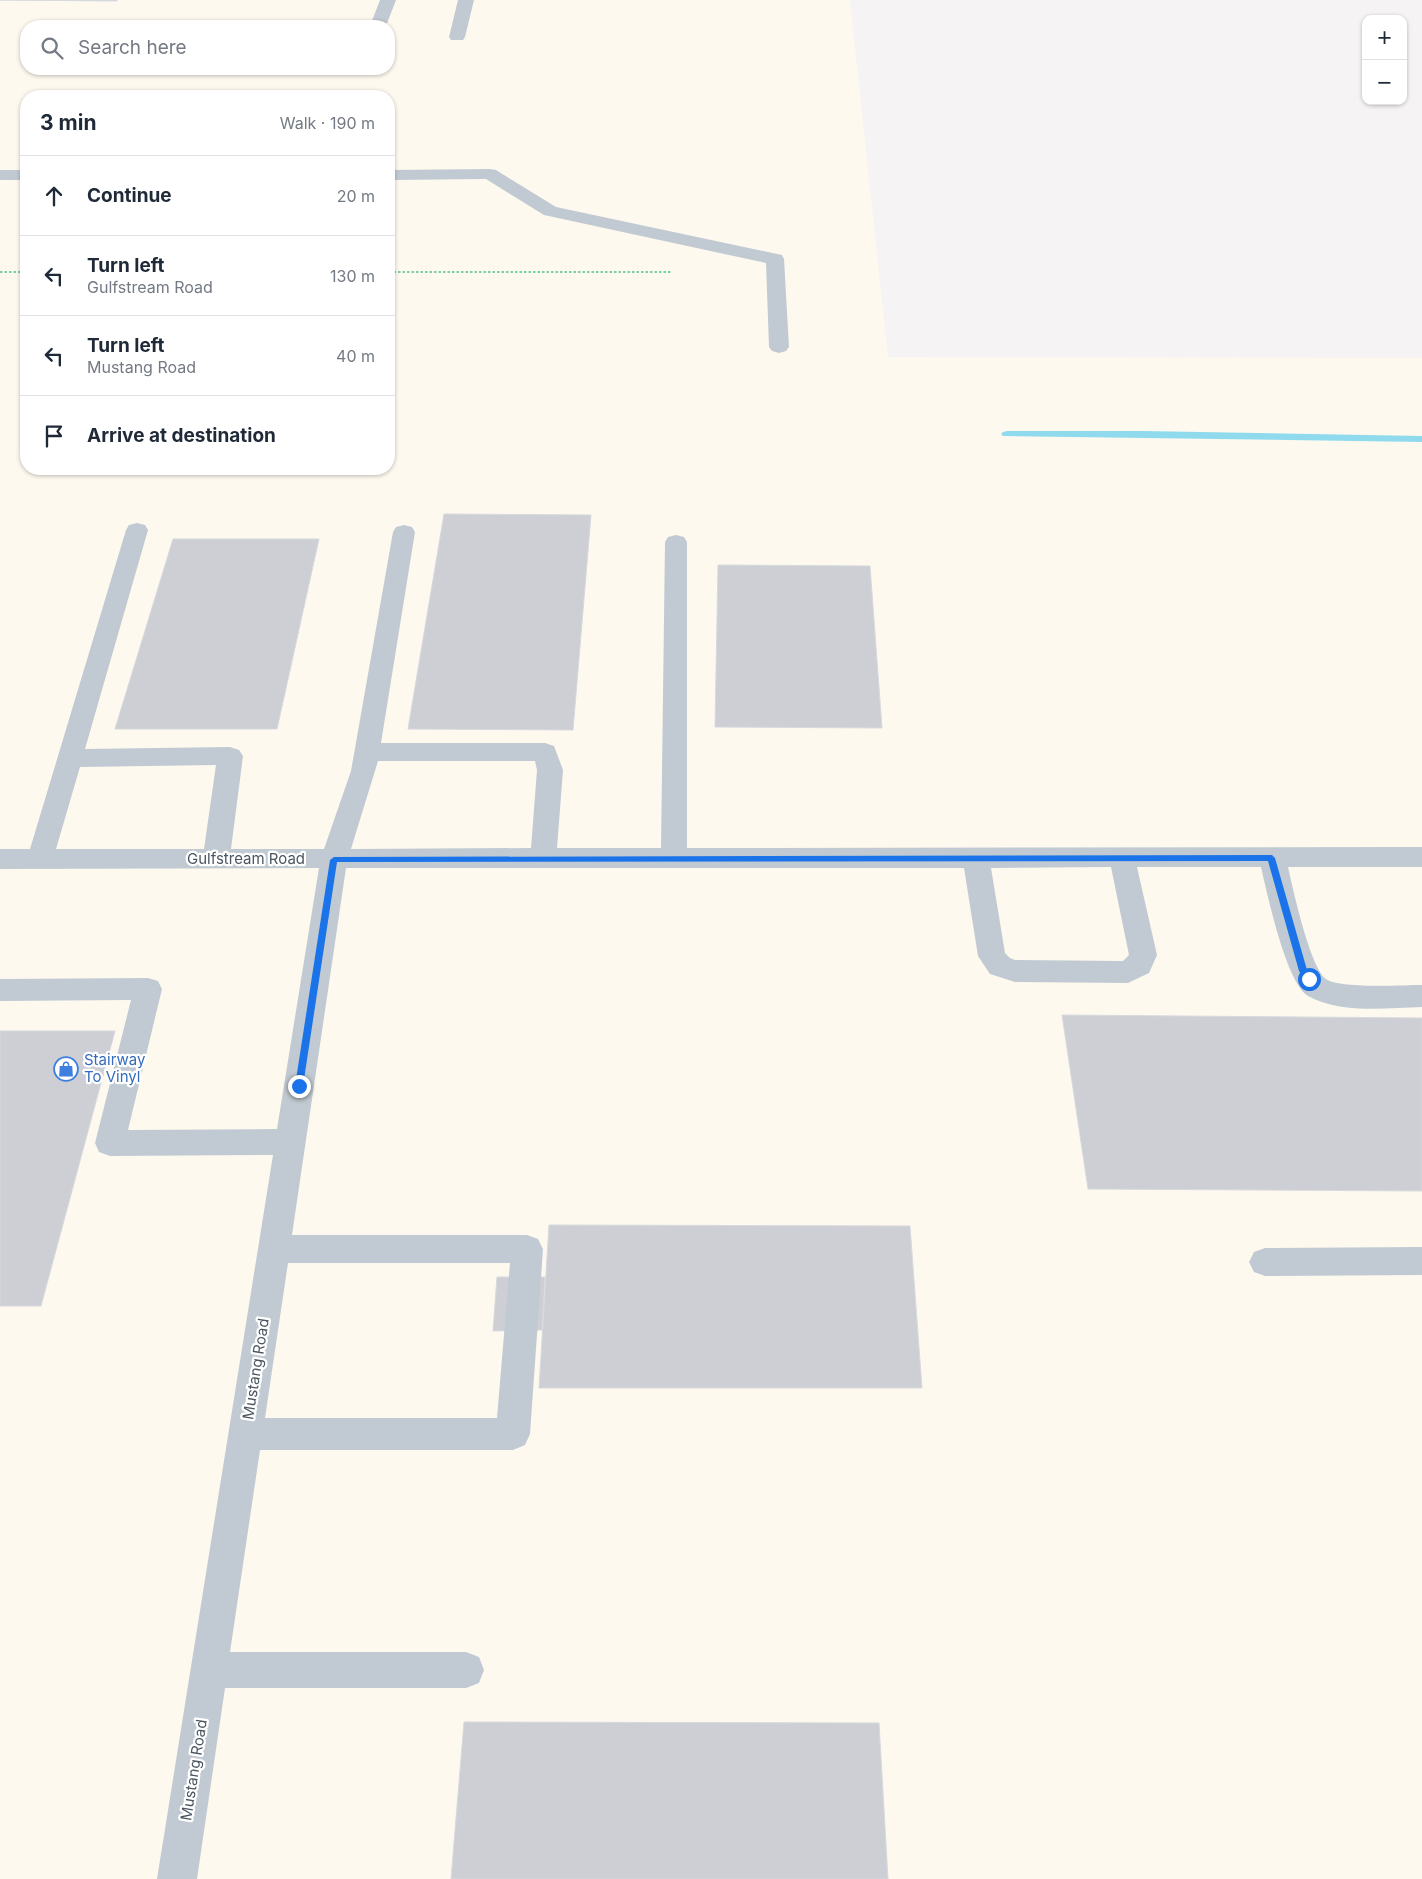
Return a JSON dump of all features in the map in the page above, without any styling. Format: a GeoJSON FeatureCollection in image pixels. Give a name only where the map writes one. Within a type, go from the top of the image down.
{"type":"FeatureCollection","features":[{"type":"Feature","properties":{"kind":"street"},"geometry":{"type":"LineString","coordinates":[[380,20],[388,0]]}},
{"type":"Feature","properties":{"kind":"street"},"geometry":{"type":"LineString","coordinates":[[457,36],[466,0]]}},
{"type":"Feature","properties":{"kind":"street"},"geometry":{"type":"LineString","coordinates":[[395,175],[490,174],[550,211],[775,259],[778,347]]}},
{"type":"Feature","properties":{"kind":"street"},"geometry":{"type":"LineString","coordinates":[[0,175],[20,175]]}},
{"type":"Feature","properties":{"kind":"street"},"geometry":{"type":"LineString","coordinates":[[40,860],[137,530]]}},
{"type":"Feature","properties":{"kind":"street","name":"Mustang Road"},"geometry":{"type":"LineString","coordinates":[[177,1879],[334,860],[364,770],[368,752],[404,532]]}},
{"type":"Feature","properties":{"kind":"street"},"geometry":{"type":"LineString","coordinates":[[674,859],[676,542]]}},
{"type":"Feature","properties":{"kind":"street"},"geometry":{"type":"LineString","coordinates":[[368,752],[545,752],[550,770],[543,859]]}},
{"type":"Feature","properties":{"kind":"street"},"geometry":{"type":"LineString","coordinates":[[70,758],[230,756],[216,860]]}},
{"type":"Feature","properties":{"kind":"street","name":"Gulfstream Road"},"geometry":{"type":"LineString","coordinates":[[0,860],[1422,857]]}},
{"type":"Feature","properties":{"kind":"street"},"geometry":{"type":"LineString","coordinates":[[976,858],[992,956],[1000,966],[1015,971],[1128,972],[1139,965],[1143,955],[1122,858]]}},
{"type":"Feature","properties":{"kind":"street"},"geometry":{"type":"LineString","coordinates":[[1272,858],[1304,971],[1315,987],[1338,995],[1422,996]]}},
{"type":"Feature","properties":{"kind":"street"},"geometry":{"type":"LineString","coordinates":[[0,990],[148,989],[110,1143],[290,1142]]}},
{"type":"Feature","properties":{"kind":"street"},"geometry":{"type":"LineString","coordinates":[[246,1434],[513,1434],[526,1249],[274,1249]]}},
{"type":"Feature","properties":{"kind":"street"},"geometry":{"type":"LineString","coordinates":[[1265,1262],[1422,1261]]}},
{"type":"Feature","properties":{"kind":"street"},"geometry":{"type":"LineString","coordinates":[[209,1670],[466,1670]]}},
{"type":"Feature","properties":{"kind":"path"},"geometry":{"type":"LineString","coordinates":[[0,272],[20,272]]}},
{"type":"Feature","properties":{"kind":"path"},"geometry":{"type":"LineString","coordinates":[[395,272],[676,272]]}},
{"type":"Feature","properties":{"kind":"shaded area"},"geometry":{"type":"Polygon","coordinates":[[[0,0],[850,0],[888,357],[1422,358],[1422,1879],[0,1879],[0,0]]]}},
{"type":"Feature","properties":{"kind":"building"},"geometry":{"type":"Polygon","coordinates":[[[0,0],[117,0],[117,1],[0,0]]]}},
{"type":"Feature","properties":{"kind":"building"},"geometry":{"type":"Polygon","coordinates":[[[444,514],[591,515],[573,730],[408,729],[444,514]]]}},
{"type":"Feature","properties":{"kind":"building"},"geometry":{"type":"Polygon","coordinates":[[[173,539],[319,539],[277,729],[115,729],[173,539]]]}},
{"type":"Feature","properties":{"kind":"building"},"geometry":{"type":"Polygon","coordinates":[[[718,565],[870,566],[882,728],[715,727],[718,565]]]}},
{"type":"Feature","properties":{"kind":"building"},"geometry":{"type":"Polygon","coordinates":[[[1062,1015],[1422,1018],[1422,1191],[1088,1189],[1062,1015]]]}},
{"type":"Feature","properties":{"kind":"building"},"geometry":{"type":"Polygon","coordinates":[[[0,1031],[115,1031],[41,1306],[0,1306],[0,1031]]]}},
{"type":"Feature","properties":{"kind":"building"},"geometry":{"type":"Polygon","coordinates":[[[549,1225],[910,1226],[922,1388],[539,1388],[549,1225]]]}},
{"type":"Feature","properties":{"kind":"building"},"geometry":{"type":"Polygon","coordinates":[[[497,1277],[545,1277],[542,1330],[493,1331],[497,1277]]]}},
{"type":"Feature","properties":{"kind":"building"},"geometry":{"type":"Polygon","coordinates":[[[464,1722],[879,1723],[888,1879],[451,1879],[464,1722]]]}},
{"type":"Feature","properties":{"kind":"waterway"},"geometry":{"type":"LineString","coordinates":[[1007,434],[1143,434],[1422,439]]}},
{"type":"Feature","properties":{"kind":"place","name":"Stairway To Vinyl"},"geometry":{"type":"Point","coordinates":[66,1069]}},
{"type":"Feature","properties":{"kind":"route"},"geometry":{"type":"LineString","coordinates":[[299,1086],[334,860],[1272,858],[1304,971],[1309,979]]}}]}
